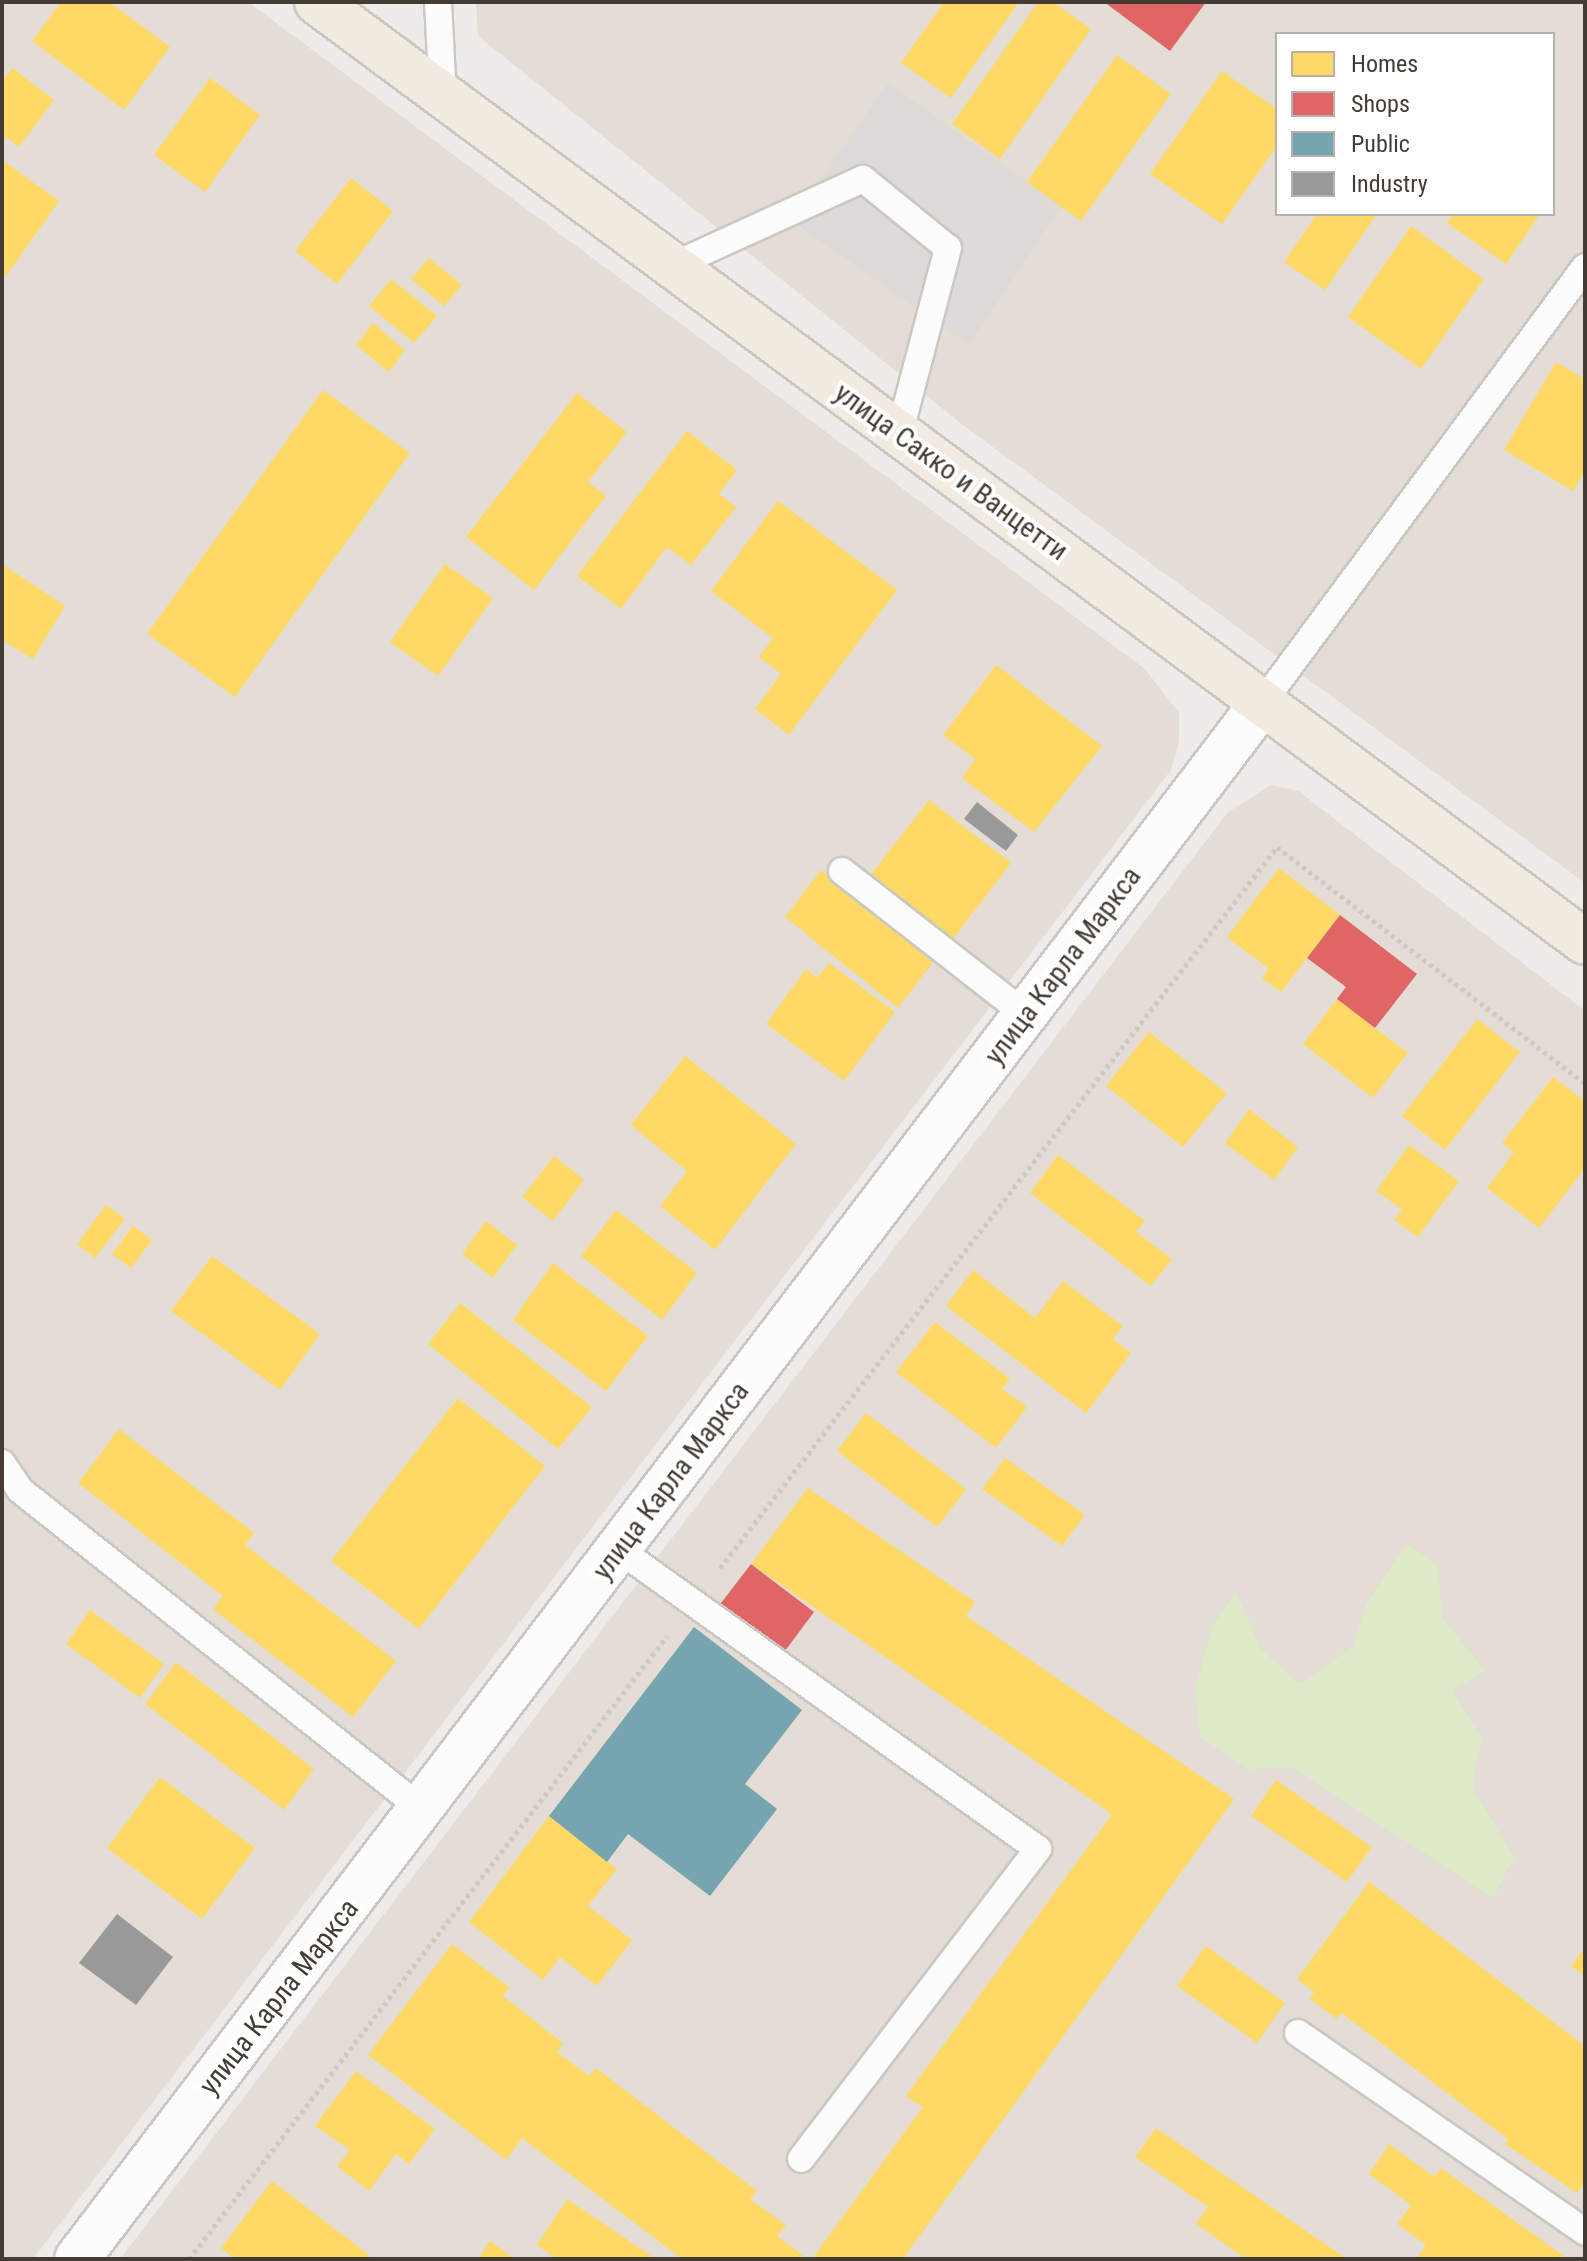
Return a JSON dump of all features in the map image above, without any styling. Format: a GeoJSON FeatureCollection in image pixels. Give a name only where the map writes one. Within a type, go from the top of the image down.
{"type":"FeatureCollection","features":[{"type":"Feature","properties":{"kind":"main road","name":"улица Сакко и Ванцетти"},"geometry":{"type":"LineString","coordinates":[[317,2],[1585,942]]}},
{"type":"Feature","properties":{"kind":"street","name":"улица Карла Маркса"},"geometry":{"type":"LineString","coordinates":[[77,2259],[423,1810],[1263,702]]}},
{"type":"Feature","properties":{"kind":"lane"},"geometry":{"type":"LineString","coordinates":[[438,2],[443,96]]}},
{"type":"Feature","properties":{"kind":"lane"},"geometry":{"type":"LineString","coordinates":[[672,266],[863,179],[948,248],[899,435]]}},
{"type":"Feature","properties":{"kind":"lane"},"geometry":{"type":"LineString","coordinates":[[1263,702],[1585,267]]}},
{"type":"Feature","properties":{"kind":"lane"},"geometry":{"type":"LineString","coordinates":[[842,871],[1026,1015]]}},
{"type":"Feature","properties":{"kind":"lane"},"geometry":{"type":"LineString","coordinates":[[2,1463],[20,1490],[423,1810]]}},
{"type":"Feature","properties":{"kind":"lane"},"geometry":{"type":"LineString","coordinates":[[618,1549],[1038,1849],[801,2159]]}},
{"type":"Feature","properties":{"kind":"lane"},"geometry":{"type":"LineString","coordinates":[[1298,2033],[1585,2232]]}},
{"type":"Feature","properties":{"kind":"path"},"geometry":{"type":"LineString","coordinates":[[189,2259],[1277,847],[1585,1083]]}},
{"type":"Feature","properties":{"kind":"shaded area"},"geometry":{"type":"Polygon","coordinates":[[[2,2],[248,2],[1145,669],[1179,713],[1179,742],[1171,770],[33,2259],[2,2259],[2,2]]]}},
{"type":"Feature","properties":{"kind":"shaded area"},"geometry":{"type":"Polygon","coordinates":[[[476,2],[1585,2],[1585,883],[963,425],[478,36],[476,2]]]}},
{"type":"Feature","properties":{"kind":"shaded area"},"geometry":{"type":"Polygon","coordinates":[[[888,83],[1061,206],[969,345],[792,221],[888,83]]]}},
{"type":"Feature","properties":{"kind":"shaded area"},"geometry":{"type":"Polygon","coordinates":[[[1271,785],[1298,791],[1585,1011],[1585,2259],[120,2259],[1228,812],[1271,785]]]}},
{"type":"Feature","properties":{"kind":"green space"},"geometry":{"type":"Polygon","coordinates":[[[1407,1544],[1438,1566],[1442,1617],[1485,1671],[1452,1690],[1482,1739],[1472,1787],[1514,1857],[1493,1898],[1291,1767],[1249,1769],[1200,1737],[1195,1688],[1213,1625],[1236,1592],[1261,1649],[1299,1684],[1353,1647],[1367,1603],[1407,1544]]]}},
{"type":"Feature","properties":{"kind":"building: Homes"},"geometry":{"type":"Polygon","coordinates":[[[61,2],[109,2],[170,47],[124,110],[32,41],[61,2]]]}},
{"type":"Feature","properties":{"kind":"building: Homes"},"geometry":{"type":"Polygon","coordinates":[[[944,2],[1019,2],[951,98],[901,63],[944,2]]]}},
{"type":"Feature","properties":{"kind":"building: Homes"},"geometry":{"type":"Polygon","coordinates":[[[1038,2],[1053,2],[1091,29],[1000,159],[952,124],[1038,2]]]}},
{"type":"Feature","properties":{"kind":"building: Homes"},"geometry":{"type":"Polygon","coordinates":[[[1117,55],[1171,94],[1081,221],[1027,182],[1117,55]]]}},
{"type":"Feature","properties":{"kind":"building: Homes"},"geometry":{"type":"Polygon","coordinates":[[[12,68],[54,100],[19,147],[2,134],[2,82],[12,68]]]}},
{"type":"Feature","properties":{"kind":"building: Homes"},"geometry":{"type":"Polygon","coordinates":[[[1222,71],[1275,108],[1275,149],[1222,224],[1150,174],[1222,71]]]}},
{"type":"Feature","properties":{"kind":"building: Homes"},"geometry":{"type":"Polygon","coordinates":[[[210,78],[260,115],[205,192],[154,155],[210,78]]]}},
{"type":"Feature","properties":{"kind":"building: Homes"},"geometry":{"type":"Polygon","coordinates":[[[2,160],[59,201],[6,276],[2,273],[2,160]]]}},
{"type":"Feature","properties":{"kind":"building: Homes"},"geometry":{"type":"Polygon","coordinates":[[[351,178],[393,211],[337,284],[295,251],[351,178]]]}},
{"type":"Feature","properties":{"kind":"building: Homes"},"geometry":{"type":"Polygon","coordinates":[[[1316,216],[1376,216],[1325,290],[1284,262],[1316,216]]]}},
{"type":"Feature","properties":{"kind":"building: Homes"},"geometry":{"type":"Polygon","coordinates":[[[1452,216],[1539,216],[1506,264],[1447,223],[1452,216]]]}},
{"type":"Feature","properties":{"kind":"building: Homes"},"geometry":{"type":"Polygon","coordinates":[[[1411,226],[1484,279],[1421,369],[1348,317],[1411,226]]]}},
{"type":"Feature","properties":{"kind":"building: Homes"},"geometry":{"type":"Polygon","coordinates":[[[429,258],[462,285],[444,306],[411,279],[429,258]]]}},
{"type":"Feature","properties":{"kind":"building: Homes"},"geometry":{"type":"Polygon","coordinates":[[[391,279],[437,316],[414,343],[369,306],[391,279]]]}},
{"type":"Feature","properties":{"kind":"building: Homes"},"geometry":{"type":"Polygon","coordinates":[[[373,323],[405,350],[389,372],[356,345],[373,323]]]}},
{"type":"Feature","properties":{"kind":"building: Homes"},"geometry":{"type":"Polygon","coordinates":[[[1556,362],[1585,379],[1585,471],[1573,491],[1504,450],[1556,362]]]}},
{"type":"Feature","properties":{"kind":"building: Homes"},"geometry":{"type":"Polygon","coordinates":[[[323,390],[410,453],[235,697],[147,634],[323,390]]]}},
{"type":"Feature","properties":{"kind":"building: Homes"},"geometry":{"type":"Polygon","coordinates":[[[577,393],[627,432],[588,482],[606,496],[534,590],[466,537],[577,393]]]}},
{"type":"Feature","properties":{"kind":"building: Homes"},"geometry":{"type":"Polygon","coordinates":[[[687,431],[737,470],[719,494],[736,507],[691,565],[667,547],[621,609],[577,576],[687,431]]]}},
{"type":"Feature","properties":{"kind":"building: Homes"},"geometry":{"type":"Polygon","coordinates":[[[778,501],[897,590],[789,735],[755,709],[781,674],[759,657],[773,638],[711,591],[778,501]]]}},
{"type":"Feature","properties":{"kind":"building: Homes"},"geometry":{"type":"Polygon","coordinates":[[[2,564],[65,606],[33,659],[2,640],[2,564]]]}},
{"type":"Feature","properties":{"kind":"building: Homes"},"geometry":{"type":"Polygon","coordinates":[[[445,564],[493,598],[438,676],[390,642],[445,564]]]}},
{"type":"Feature","properties":{"kind":"building: Homes"},"geometry":{"type":"Polygon","coordinates":[[[996,665],[1102,746],[1034,832],[962,778],[975,759],[943,735],[996,665]]]}},
{"type":"Feature","properties":{"kind":"building: Homes"},"geometry":{"type":"Polygon","coordinates":[[[929,800],[1011,863],[952,940],[869,877],[929,800]]]}},
{"type":"Feature","properties":{"kind":"building: Homes"},"geometry":{"type":"Polygon","coordinates":[[[1279,868],[1340,915],[1281,992],[1262,978],[1269,969],[1227,937],[1279,868]]]}},
{"type":"Feature","properties":{"kind":"building: Homes"},"geometry":{"type":"Polygon","coordinates":[[[821,870],[937,957],[898,1008],[785,917],[821,870]]]}},
{"type":"Feature","properties":{"kind":"building: Homes"},"geometry":{"type":"Polygon","coordinates":[[[829,963],[895,1012],[844,1081],[766,1024],[806,969],[817,978],[829,963]]]}},
{"type":"Feature","properties":{"kind":"building: Homes"},"geometry":{"type":"Polygon","coordinates":[[[1337,999],[1408,1053],[1373,1098],[1303,1044],[1337,999]]]}},
{"type":"Feature","properties":{"kind":"building: Homes"},"geometry":{"type":"Polygon","coordinates":[[[1477,1019],[1520,1052],[1445,1150],[1402,1116],[1477,1019]]]}},
{"type":"Feature","properties":{"kind":"building: Homes"},"geometry":{"type":"Polygon","coordinates":[[[1149,1032],[1227,1093],[1183,1147],[1106,1086],[1149,1032]]]}},
{"type":"Feature","properties":{"kind":"building: Homes"},"geometry":{"type":"Polygon","coordinates":[[[685,1056],[796,1144],[715,1250],[660,1206],[687,1171],[631,1125],[685,1056]]]}},
{"type":"Feature","properties":{"kind":"building: Homes"},"geometry":{"type":"Polygon","coordinates":[[[1553,1077],[1585,1101],[1585,1168],[1539,1228],[1487,1188],[1514,1152],[1502,1143],[1553,1077]]]}},
{"type":"Feature","properties":{"kind":"building: Homes"},"geometry":{"type":"Polygon","coordinates":[[[1249,1109],[1298,1147],[1274,1180],[1225,1143],[1249,1109]]]}},
{"type":"Feature","properties":{"kind":"building: Homes"},"geometry":{"type":"Polygon","coordinates":[[[1409,1145],[1459,1181],[1418,1237],[1394,1220],[1402,1209],[1376,1191],[1409,1145]]]}},
{"type":"Feature","properties":{"kind":"building: Homes"},"geometry":{"type":"Polygon","coordinates":[[[1058,1155],[1145,1221],[1136,1232],[1172,1259],[1151,1286],[1030,1193],[1058,1155]]]}},
{"type":"Feature","properties":{"kind":"building: Homes"},"geometry":{"type":"Polygon","coordinates":[[[554,1156],[584,1180],[553,1221],[522,1197],[554,1156]]]}},
{"type":"Feature","properties":{"kind":"building: Homes"},"geometry":{"type":"Polygon","coordinates":[[[106,1205],[125,1219],[95,1258],[77,1244],[106,1205]]]}},
{"type":"Feature","properties":{"kind":"building: Homes"},"geometry":{"type":"Polygon","coordinates":[[[616,1210],[697,1273],[662,1320],[581,1256],[616,1210]]]}},
{"type":"Feature","properties":{"kind":"building: Homes"},"geometry":{"type":"Polygon","coordinates":[[[486,1221],[517,1245],[493,1278],[462,1254],[486,1221]]]}},
{"type":"Feature","properties":{"kind":"building: Homes"},"geometry":{"type":"Polygon","coordinates":[[[133,1226],[152,1240],[131,1268],[112,1254],[133,1226]]]}},
{"type":"Feature","properties":{"kind":"building: Homes"},"geometry":{"type":"Polygon","coordinates":[[[212,1256],[320,1334],[280,1390],[171,1311],[212,1256]]]}},
{"type":"Feature","properties":{"kind":"building: Homes"},"geometry":{"type":"Polygon","coordinates":[[[553,1263],[648,1336],[606,1391],[513,1320],[553,1263]]]}},
{"type":"Feature","properties":{"kind":"building: Homes"},"geometry":{"type":"Polygon","coordinates":[[[973,1270],[1035,1318],[1063,1281],[1123,1326],[1113,1339],[1131,1353],[1086,1413],[946,1306],[973,1270]]]}},
{"type":"Feature","properties":{"kind":"building: Homes"},"geometry":{"type":"Polygon","coordinates":[[[460,1303],[592,1407],[558,1449],[428,1344],[460,1303]]]}},
{"type":"Feature","properties":{"kind":"building: Homes"},"geometry":{"type":"Polygon","coordinates":[[[935,1322],[1010,1379],[1002,1389],[1027,1407],[996,1448],[896,1372],[935,1322]]]}},
{"type":"Feature","properties":{"kind":"building: Homes"},"geometry":{"type":"Polygon","coordinates":[[[458,1398],[545,1466],[419,1629],[331,1561],[458,1398]]]}},
{"type":"Feature","properties":{"kind":"building: Homes"},"geometry":{"type":"Polygon","coordinates":[[[866,1413],[966,1489],[937,1527],[837,1451],[866,1413]]]}},
{"type":"Feature","properties":{"kind":"building: Homes"},"geometry":{"type":"Polygon","coordinates":[[[119,1429],[254,1533],[245,1545],[396,1661],[353,1717],[213,1609],[223,1596],[78,1483],[119,1429]]]}},
{"type":"Feature","properties":{"kind":"building: Homes"},"geometry":{"type":"Polygon","coordinates":[[[1005,1458],[1085,1515],[1062,1546],[982,1489],[1005,1458]]]}},
{"type":"Feature","properties":{"kind":"building: Homes"},"geometry":{"type":"Polygon","coordinates":[[[808,1488],[975,1602],[966,1616],[1234,1799],[903,2259],[812,2259],[923,2107],[906,2096],[1112,1814],[751,1564],[808,1488]]]}},
{"type":"Feature","properties":{"kind":"building: Homes"},"geometry":{"type":"Polygon","coordinates":[[[90,1610],[164,1664],[140,1698],[66,1644],[90,1610]]]}},
{"type":"Feature","properties":{"kind":"building: Homes"},"geometry":{"type":"Polygon","coordinates":[[[176,1662],[314,1769],[284,1810],[145,1704],[176,1662]]]}},
{"type":"Feature","properties":{"kind":"building: Homes"},"geometry":{"type":"Polygon","coordinates":[[[160,1777],[255,1848],[202,1919],[107,1848],[160,1777]]]}},
{"type":"Feature","properties":{"kind":"building: Homes"},"geometry":{"type":"Polygon","coordinates":[[[1276,1780],[1372,1847],[1347,1882],[1251,1816],[1276,1780]]]}},
{"type":"Feature","properties":{"kind":"building: Homes"},"geometry":{"type":"Polygon","coordinates":[[[549,1816],[617,1869],[588,1906],[632,1940],[597,1986],[560,1957],[543,1980],[469,1922],[549,1816]]]}},
{"type":"Feature","properties":{"kind":"building: Homes"},"geometry":{"type":"Polygon","coordinates":[[[1369,1882],[1585,2046],[1585,2183],[1577,2193],[1505,2144],[1508,2139],[1341,2013],[1337,2019],[1310,1999],[1314,1992],[1297,1979],[1369,1882]]]}},
{"type":"Feature","properties":{"kind":"building: Homes"},"geometry":{"type":"Polygon","coordinates":[[[452,1944],[509,1987],[503,1996],[563,2043],[557,2052],[589,2076],[596,2068],[757,2191],[750,2199],[786,2225],[777,2236],[808,2259],[682,2259],[522,2138],[506,2160],[368,2055],[452,1944]]]}},
{"type":"Feature","properties":{"kind":"building: Homes"},"geometry":{"type":"Polygon","coordinates":[[[1206,1946],[1285,2003],[1257,2043],[1177,1986],[1206,1946]]]}},
{"type":"Feature","properties":{"kind":"building: Homes"},"geometry":{"type":"Polygon","coordinates":[[[1585,1947],[1585,1976],[1571,1966],[1585,1947]]]}},
{"type":"Feature","properties":{"kind":"building: Homes"},"geometry":{"type":"Polygon","coordinates":[[[356,2071],[435,2129],[409,2164],[396,2154],[369,2191],[337,2166],[350,2150],[315,2126],[356,2071]]]}},
{"type":"Feature","properties":{"kind":"building: Homes"},"geometry":{"type":"Polygon","coordinates":[[[1156,2128],[1347,2259],[1246,2259],[1196,2224],[1208,2207],[1135,2157],[1156,2128]]]}},
{"type":"Feature","properties":{"kind":"building: Homes"},"geometry":{"type":"Polygon","coordinates":[[[1389,2144],[1434,2177],[1441,2168],[1568,2259],[1416,2259],[1426,2245],[1397,2224],[1411,2205],[1369,2174],[1389,2144]]]}},
{"type":"Feature","properties":{"kind":"building: Homes"},"geometry":{"type":"Polygon","coordinates":[[[272,2181],[374,2259],[235,2259],[221,2248],[272,2181]]]}},
{"type":"Feature","properties":{"kind":"building: Homes"},"geometry":{"type":"Polygon","coordinates":[[[567,2199],[653,2257],[557,2259],[537,2245],[567,2199]]]}},
{"type":"Feature","properties":{"kind":"building: Homes"},"geometry":{"type":"Polygon","coordinates":[[[490,2241],[515,2259],[478,2259],[490,2241]]]}},
{"type":"Feature","properties":{"kind":"building: Shops"},"geometry":{"type":"Polygon","coordinates":[[[1104,2],[1206,2],[1170,51],[1104,2]]]}},
{"type":"Feature","properties":{"kind":"building: Shops"},"geometry":{"type":"Polygon","coordinates":[[[1340,915],[1417,974],[1375,1028],[1337,999],[1346,987],[1307,958],[1340,915]]]}},
{"type":"Feature","properties":{"kind":"building: Shops"},"geometry":{"type":"Polygon","coordinates":[[[751,1564],[814,1612],[782,1655],[718,1607],[751,1564]]]}},
{"type":"Feature","properties":{"kind":"building: Public"},"geometry":{"type":"Polygon","coordinates":[[[694,1627],[802,1710],[745,1784],[777,1809],[710,1896],[628,1834],[607,1862],[549,1816],[694,1627]]]}},
{"type":"Feature","properties":{"kind":"building: Industry"},"geometry":{"type":"Polygon","coordinates":[[[977,802],[1018,835],[1006,851],[964,819],[977,802]]]}},
{"type":"Feature","properties":{"kind":"building: Industry"},"geometry":{"type":"Polygon","coordinates":[[[117,1914],[173,1957],[136,2005],[79,1963],[117,1914]]]}}]}
